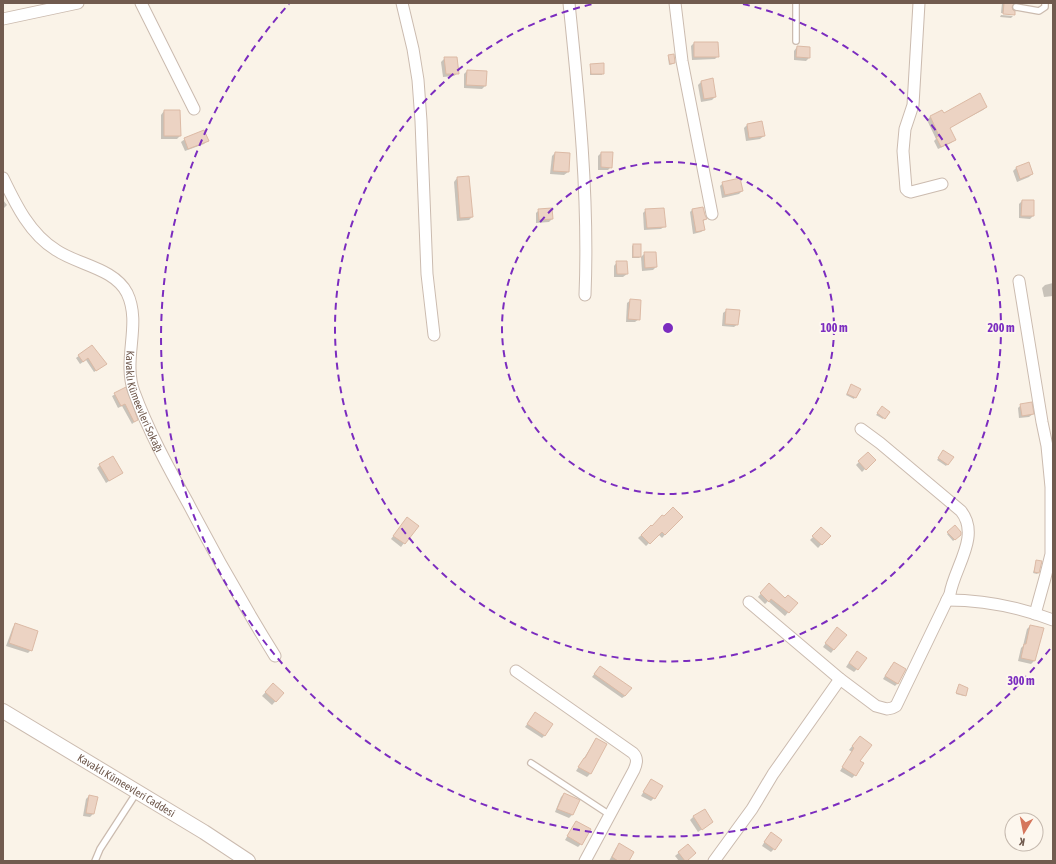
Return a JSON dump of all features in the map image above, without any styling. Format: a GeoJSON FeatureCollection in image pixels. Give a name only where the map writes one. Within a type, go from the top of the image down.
{"type":"FeatureCollection","features":[{"type":"Feature","properties":{"kind":"street"},"geometry":{"type":"LineString","coordinates":[[3,19],[78,3]]}},
{"type":"Feature","properties":{"kind":"street"},"geometry":{"type":"LineString","coordinates":[[141,3],[194,109]]}},
{"type":"Feature","properties":{"kind":"street"},"geometry":{"type":"LineString","coordinates":[[402,3],[411,37],[418,80],[423,155],[426,266],[434,335]]}},
{"type":"Feature","properties":{"kind":"street"},"geometry":{"type":"LineString","coordinates":[[570,3],[586,209],[585,296]]}},
{"type":"Feature","properties":{"kind":"street"},"geometry":{"type":"LineString","coordinates":[[676,3],[682,61],[712,214]]}},
{"type":"Feature","properties":{"kind":"street"},"geometry":{"type":"LineString","coordinates":[[919,3],[913,105],[904,137],[904,180],[906,188],[911,192],[942,184]]}},
{"type":"Feature","properties":{"kind":"street","name":"Kavaklı Kümeevleri Sokağı"},"geometry":{"type":"LineString","coordinates":[[3,178],[19,210],[43,241],[56,250],[118,280],[126,292],[133,310],[129,364],[131,381],[136,397],[162,455],[198,523],[275,656]]}},
{"type":"Feature","properties":{"kind":"street"},"geometry":{"type":"LineString","coordinates":[[1019,281],[1047,446],[1051,487],[1051,554],[1035,614]]}},
{"type":"Feature","properties":{"kind":"street"},"geometry":{"type":"LineString","coordinates":[[749,602],[840,680],[876,706],[887,709],[896,706],[947,600],[966,548],[969,531],[968,521],[961,511],[880,443],[860,429]]}},
{"type":"Feature","properties":{"kind":"street"},"geometry":{"type":"LineString","coordinates":[[947,600],[979,601],[1014,608],[1053,620]]}},
{"type":"Feature","properties":{"kind":"street"},"geometry":{"type":"LineString","coordinates":[[516,671],[635,755],[637,763],[634,770],[585,861]]}},
{"type":"Feature","properties":{"kind":"street"},"geometry":{"type":"LineString","coordinates":[[714,861],[752,809],[773,774],[840,680]]}},
{"type":"Feature","properties":{"kind":"street","name":"Kavaklı Kümeevleri Caddesi"},"geometry":{"type":"LineString","coordinates":[[3,711],[204,832],[248,861]]}},
{"type":"Feature","properties":{"kind":"lane"},"geometry":{"type":"LineString","coordinates":[[796,3],[796,41]]}},
{"type":"Feature","properties":{"kind":"lane"},"geometry":{"type":"LineString","coordinates":[[1016,7],[1039,11],[1045,7],[1045,3]]}},
{"type":"Feature","properties":{"kind":"lane"},"geometry":{"type":"LineString","coordinates":[[531,763],[610,815]]}},
{"type":"Feature","properties":{"kind":"lane"},"geometry":{"type":"LineString","coordinates":[[95,861],[100,849],[137,792]]}},
{"type":"Feature","properties":{"kind":"building"},"geometry":{"type":"Polygon","coordinates":[[[1004,3],[1015,3],[1012,7],[1015,11],[1015,15],[1003,14],[1004,3]]]}},
{"type":"Feature","properties":{"kind":"building"},"geometry":{"type":"Polygon","coordinates":[[[694,42],[718,42],[719,57],[694,57],[694,42]]]}},
{"type":"Feature","properties":{"kind":"building"},"geometry":{"type":"Polygon","coordinates":[[[797,46],[810,47],[810,58],[796,57],[797,46]]]}},
{"type":"Feature","properties":{"kind":"building"},"geometry":{"type":"Polygon","coordinates":[[[674,54],[675,63],[670,64],[668,55],[674,54]]]}},
{"type":"Feature","properties":{"kind":"building"},"geometry":{"type":"Polygon","coordinates":[[[444,57],[457,57],[459,74],[446,74],[444,57]]]}},
{"type":"Feature","properties":{"kind":"building"},"geometry":{"type":"Polygon","coordinates":[[[604,63],[604,74],[591,74],[590,64],[604,63]]]}},
{"type":"Feature","properties":{"kind":"building"},"geometry":{"type":"Polygon","coordinates":[[[467,70],[487,71],[486,86],[466,85],[467,70]]]}},
{"type":"Feature","properties":{"kind":"building"},"geometry":{"type":"Polygon","coordinates":[[[713,78],[716,97],[704,99],[701,81],[713,78]]]}},
{"type":"Feature","properties":{"kind":"building"},"geometry":{"type":"Polygon","coordinates":[[[980,93],[987,107],[950,128],[956,140],[941,147],[936,137],[939,136],[930,116],[942,110],[944,113],[980,93]]]}},
{"type":"Feature","properties":{"kind":"building"},"geometry":{"type":"Polygon","coordinates":[[[164,110],[180,110],[181,136],[164,136],[164,110]]]}},
{"type":"Feature","properties":{"kind":"building"},"geometry":{"type":"Polygon","coordinates":[[[762,121],[765,136],[749,138],[747,124],[762,121]]]}},
{"type":"Feature","properties":{"kind":"building"},"geometry":{"type":"Polygon","coordinates":[[[204,130],[209,141],[188,149],[184,138],[204,130]]]}},
{"type":"Feature","properties":{"kind":"building"},"geometry":{"type":"Polygon","coordinates":[[[555,152],[570,153],[569,172],[553,171],[555,152]]]}},
{"type":"Feature","properties":{"kind":"building"},"geometry":{"type":"Polygon","coordinates":[[[601,152],[613,152],[612,168],[601,167],[601,152]]]}},
{"type":"Feature","properties":{"kind":"building"},"geometry":{"type":"Polygon","coordinates":[[[1029,162],[1033,174],[1020,179],[1016,167],[1029,162]]]}},
{"type":"Feature","properties":{"kind":"building"},"geometry":{"type":"Polygon","coordinates":[[[469,176],[473,217],[460,218],[457,177],[469,176]]]}},
{"type":"Feature","properties":{"kind":"building"},"geometry":{"type":"Polygon","coordinates":[[[740,178],[743,191],[725,195],[722,182],[740,178]]]}},
{"type":"Feature","properties":{"kind":"building"},"geometry":{"type":"Polygon","coordinates":[[[1022,200],[1034,200],[1034,216],[1021,216],[1022,200]]]}},
{"type":"Feature","properties":{"kind":"building"},"geometry":{"type":"Polygon","coordinates":[[[703,207],[707,219],[703,220],[705,230],[696,232],[692,209],[703,207]]]}},
{"type":"Feature","properties":{"kind":"building"},"geometry":{"type":"Polygon","coordinates":[[[552,208],[553,219],[539,220],[538,209],[552,208]]]}},
{"type":"Feature","properties":{"kind":"building"},"geometry":{"type":"Polygon","coordinates":[[[664,208],[666,227],[647,228],[645,209],[664,208]]]}},
{"type":"Feature","properties":{"kind":"building"},"geometry":{"type":"Polygon","coordinates":[[[633,244],[641,244],[641,257],[633,257],[633,244]]]}},
{"type":"Feature","properties":{"kind":"building"},"geometry":{"type":"Polygon","coordinates":[[[644,252],[656,252],[657,267],[645,268],[644,252]]]}},
{"type":"Feature","properties":{"kind":"building"},"geometry":{"type":"Polygon","coordinates":[[[616,261],[627,261],[628,274],[617,274],[616,261]]]}},
{"type":"Feature","properties":{"kind":"building"},"geometry":{"type":"Polygon","coordinates":[[[630,299],[641,300],[640,320],[628,319],[630,299]]]}},
{"type":"Feature","properties":{"kind":"building"},"geometry":{"type":"Polygon","coordinates":[[[726,309],[740,310],[738,325],[725,324],[726,309]]]}},
{"type":"Feature","properties":{"kind":"building"},"geometry":{"type":"Polygon","coordinates":[[[92,345],[107,364],[96,371],[88,358],[83,362],[78,355],[92,345]]]}},
{"type":"Feature","properties":{"kind":"building"},"geometry":{"type":"Polygon","coordinates":[[[851,384],[861,389],[856,398],[847,394],[851,384]]]}},
{"type":"Feature","properties":{"kind":"building"},"geometry":{"type":"Polygon","coordinates":[[[126,387],[138,420],[134,422],[125,404],[121,406],[114,393],[126,387]]]}},
{"type":"Feature","properties":{"kind":"building"},"geometry":{"type":"Polygon","coordinates":[[[1032,402],[1034,414],[1022,416],[1020,404],[1032,402]]]}},
{"type":"Feature","properties":{"kind":"building"},"geometry":{"type":"Polygon","coordinates":[[[882,406],[890,412],[885,419],[877,413],[882,406]]]}},
{"type":"Feature","properties":{"kind":"building"},"geometry":{"type":"Polygon","coordinates":[[[943,450],[954,457],[948,465],[938,458],[943,450]]]}},
{"type":"Feature","properties":{"kind":"building"},"geometry":{"type":"Polygon","coordinates":[[[868,452],[876,460],[866,470],[858,461],[868,452]]]}},
{"type":"Feature","properties":{"kind":"building"},"geometry":{"type":"Polygon","coordinates":[[[113,456],[123,473],[109,481],[99,464],[113,456]]]}},
{"type":"Feature","properties":{"kind":"building"},"geometry":{"type":"Polygon","coordinates":[[[673,507],[683,517],[665,535],[662,532],[650,544],[641,535],[662,515],[664,516],[673,507]]]}},
{"type":"Feature","properties":{"kind":"building"},"geometry":{"type":"Polygon","coordinates":[[[407,517],[419,526],[405,544],[393,536],[407,517]]]}},
{"type":"Feature","properties":{"kind":"building"},"geometry":{"type":"Polygon","coordinates":[[[955,525],[961,532],[961,535],[955,540],[947,532],[955,525]]]}},
{"type":"Feature","properties":{"kind":"building"},"geometry":{"type":"Polygon","coordinates":[[[821,527],[831,536],[822,545],[812,536],[821,527]]]}},
{"type":"Feature","properties":{"kind":"building"},"geometry":{"type":"Polygon","coordinates":[[[1036,560],[1042,561],[1039,573],[1034,572],[1036,560]]]}},
{"type":"Feature","properties":{"kind":"building"},"geometry":{"type":"Polygon","coordinates":[[[769,583],[785,598],[788,595],[798,603],[789,613],[771,599],[769,602],[760,593],[769,583]]]}},
{"type":"Feature","properties":{"kind":"building"},"geometry":{"type":"Polygon","coordinates":[[[15,623],[38,631],[32,651],[9,643],[15,623]]]}},
{"type":"Feature","properties":{"kind":"building"},"geometry":{"type":"Polygon","coordinates":[[[1030,625],[1044,628],[1035,661],[1021,658],[1030,625]]]}},
{"type":"Feature","properties":{"kind":"building"},"geometry":{"type":"Polygon","coordinates":[[[837,627],[847,635],[834,650],[825,643],[837,627]]]}},
{"type":"Feature","properties":{"kind":"building"},"geometry":{"type":"Polygon","coordinates":[[[857,651],[867,658],[858,670],[849,663],[857,651]]]}},
{"type":"Feature","properties":{"kind":"building"},"geometry":{"type":"Polygon","coordinates":[[[894,662],[906,669],[898,684],[885,676],[894,662]]]}},
{"type":"Feature","properties":{"kind":"building"},"geometry":{"type":"Polygon","coordinates":[[[600,666],[632,688],[625,696],[594,674],[600,666]]]}},
{"type":"Feature","properties":{"kind":"building"},"geometry":{"type":"Polygon","coordinates":[[[273,683],[284,693],[276,702],[265,692],[273,683]]]}},
{"type":"Feature","properties":{"kind":"building"},"geometry":{"type":"Polygon","coordinates":[[[959,684],[968,688],[966,696],[956,693],[959,684]]]}},
{"type":"Feature","properties":{"kind":"building"},"geometry":{"type":"Polygon","coordinates":[[[535,712],[553,724],[545,736],[527,724],[535,712]]]}},
{"type":"Feature","properties":{"kind":"building"},"geometry":{"type":"Polygon","coordinates":[[[860,736],[872,745],[860,761],[864,763],[856,776],[842,767],[854,748],[852,746],[860,736]]]}},
{"type":"Feature","properties":{"kind":"building"},"geometry":{"type":"Polygon","coordinates":[[[596,738],[607,744],[591,774],[578,767],[585,758],[596,738]]]}},
{"type":"Feature","properties":{"kind":"building"},"geometry":{"type":"Polygon","coordinates":[[[651,779],[663,786],[655,799],[643,792],[651,779]]]}},
{"type":"Feature","properties":{"kind":"building"},"geometry":{"type":"Polygon","coordinates":[[[564,793],[580,800],[573,815],[557,809],[564,793]]]}},
{"type":"Feature","properties":{"kind":"building"},"geometry":{"type":"Polygon","coordinates":[[[89,795],[98,797],[94,814],[86,813],[89,795]]]}},
{"type":"Feature","properties":{"kind":"building"},"geometry":{"type":"Polygon","coordinates":[[[705,809],[713,822],[702,830],[693,816],[705,809]]]}},
{"type":"Feature","properties":{"kind":"building"},"geometry":{"type":"Polygon","coordinates":[[[576,821],[591,829],[582,845],[567,836],[576,821]]]}},
{"type":"Feature","properties":{"kind":"building"},"geometry":{"type":"Polygon","coordinates":[[[771,832],[782,840],[775,850],[764,842],[771,832]]]}},
{"type":"Feature","properties":{"kind":"building"},"geometry":{"type":"Polygon","coordinates":[[[619,843],[634,852],[629,861],[618,861],[612,857],[619,843]]]}},
{"type":"Feature","properties":{"kind":"building"},"geometry":{"type":"Polygon","coordinates":[[[688,844],[696,853],[685,861],[678,852],[688,844]]]}}]}
